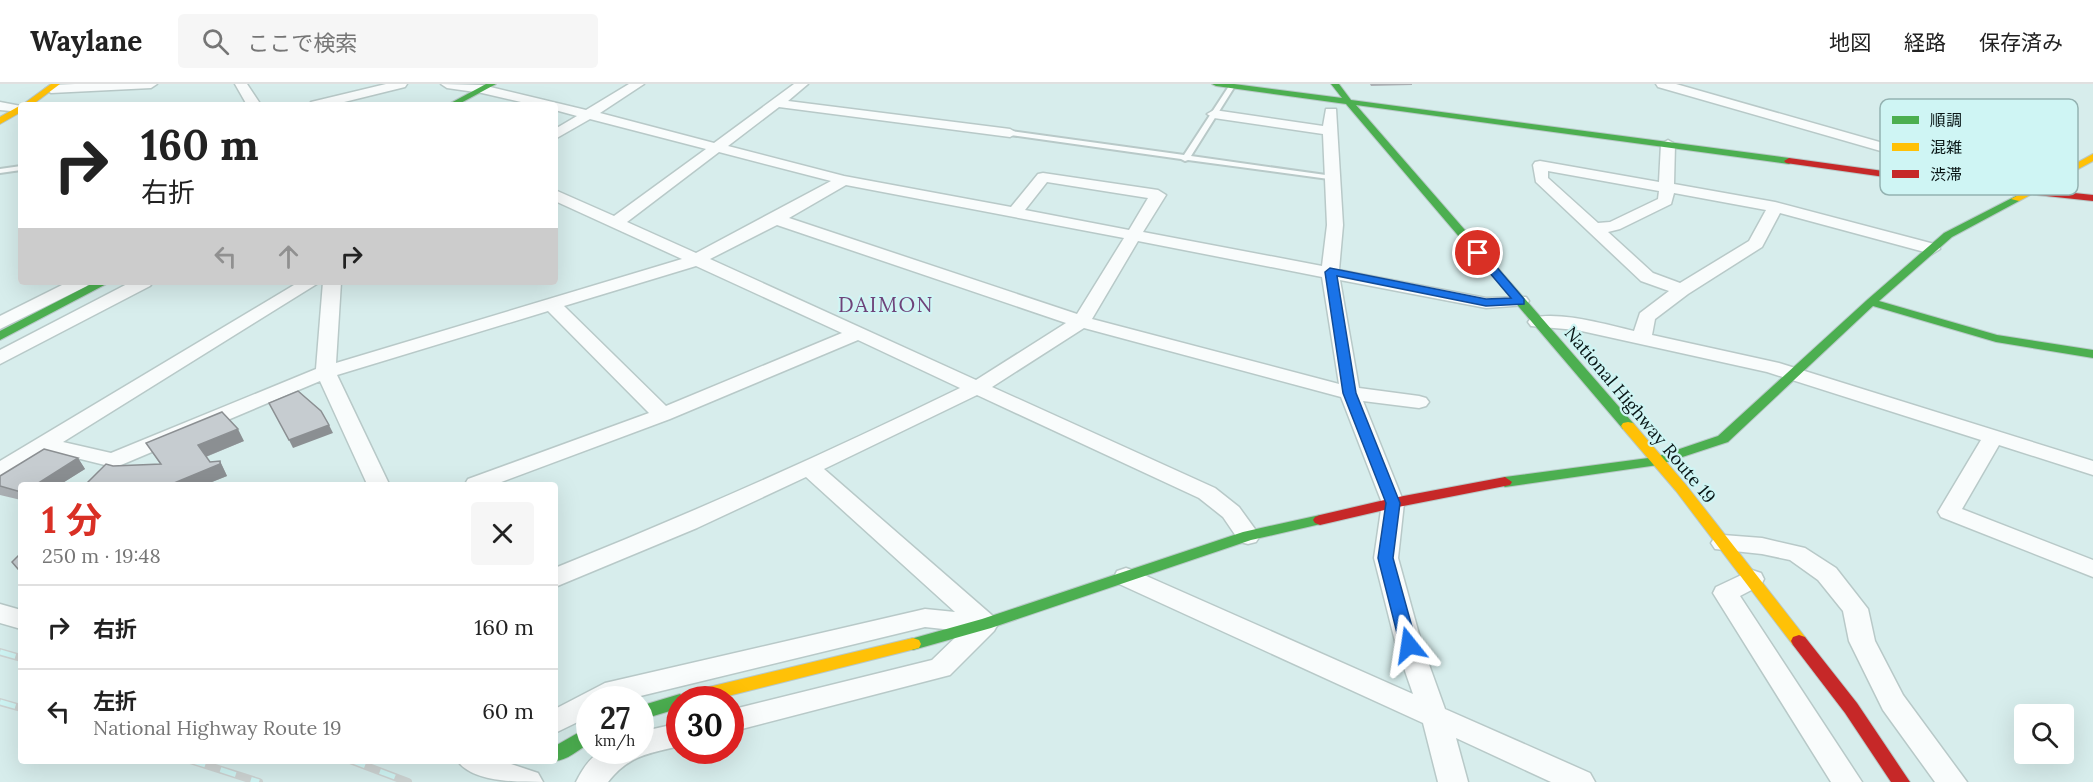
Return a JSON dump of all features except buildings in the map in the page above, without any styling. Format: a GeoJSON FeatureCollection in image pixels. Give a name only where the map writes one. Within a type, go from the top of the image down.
{"type":"FeatureCollection","features":[{"type":"Feature","properties":{"kind":"main road"},"geometry":{"type":"LineString","coordinates":[[1216,84],[1880,173]]}},
{"type":"Feature","properties":{"kind":"main road","name":"National Highway Route 19"},"geometry":{"type":"LineString","coordinates":[[1335,84],[1658,461],[1851,708],[1901,782]]}},
{"type":"Feature","properties":{"kind":"main road"},"geometry":{"type":"LineString","coordinates":[[457,102],[487,86]]}},
{"type":"Feature","properties":{"kind":"main road"},"geometry":{"type":"LineString","coordinates":[[31,102],[54,87]]}},
{"type":"Feature","properties":{"kind":"main road"},"geometry":{"type":"LineString","coordinates":[[0,121],[18,110]]}},
{"type":"Feature","properties":{"kind":"main road"},"geometry":{"type":"LineString","coordinates":[[2078,165],[2093,157]]}},
{"type":"Feature","properties":{"kind":"main road"},"geometry":{"type":"LineString","coordinates":[[743,686],[861,658],[986,624],[1248,536],[1393,503],[1493,484],[1658,461],[1723,439],[1871,302],[1948,235],[2025,195]]}},
{"type":"Feature","properties":{"kind":"main road"},"geometry":{"type":"LineString","coordinates":[[2062,195],[2093,198]]}},
{"type":"Feature","properties":{"kind":"main road"},"geometry":{"type":"LineString","coordinates":[[0,336],[98,285]]}},
{"type":"Feature","properties":{"kind":"main road"},"geometry":{"type":"LineString","coordinates":[[1871,302],[1996,338],[2093,354]]}},
{"type":"Feature","properties":{"kind":"main road"},"geometry":{"type":"LineString","coordinates":[[558,753],[576,742]]}},
{"type":"Feature","properties":{"kind":"street"},"geometry":{"type":"LineString","coordinates":[[54,87],[114,91],[151,84]]}},
{"type":"Feature","properties":{"kind":"street"},"geometry":{"type":"LineString","coordinates":[[241,84],[252,102]]}},
{"type":"Feature","properties":{"kind":"street"},"geometry":{"type":"LineString","coordinates":[[328,102],[401,84]]}},
{"type":"Feature","properties":{"kind":"street"},"geometry":{"type":"LineString","coordinates":[[447,84],[487,86],[540,102]]}},
{"type":"Feature","properties":{"kind":"street"},"geometry":{"type":"LineString","coordinates":[[558,133],[638,84]]}},
{"type":"Feature","properties":{"kind":"street"},"geometry":{"type":"LineString","coordinates":[[615,223],[802,84]]}},
{"type":"Feature","properties":{"kind":"street"},"geometry":{"type":"LineString","coordinates":[[1662,84],[1880,146]]}},
{"type":"Feature","properties":{"kind":"street"},"geometry":{"type":"LineString","coordinates":[[775,103],[1010,133]]}},
{"type":"Feature","properties":{"kind":"street"},"geometry":{"type":"LineString","coordinates":[[0,106],[18,108]]}},
{"type":"Feature","properties":{"kind":"street"},"geometry":{"type":"LineString","coordinates":[[558,107],[844,180],[1486,303],[1520,301]]}},
{"type":"Feature","properties":{"kind":"street"},"geometry":{"type":"LineString","coordinates":[[0,115],[18,109]]}},
{"type":"Feature","properties":{"kind":"street"},"geometry":{"type":"LineString","coordinates":[[1331,112],[1329,131],[1335,225],[1330,272],[1350,393],[1393,503],[1386,558],[1409,645],[1435,717],[1453,782]]}},
{"type":"Feature","properties":{"kind":"street"},"geometry":{"type":"LineString","coordinates":[[1214,114],[1329,131]]}},
{"type":"Feature","properties":{"kind":"street"},"geometry":{"type":"LineString","coordinates":[[1594,229],[1614,226],[1666,201],[1668,144]]}},
{"type":"Feature","properties":{"kind":"street"},"geometry":{"type":"LineString","coordinates":[[1682,290],[1647,277],[1541,179],[1540,165],[1775,207],[1932,249]]}},
{"type":"Feature","properties":{"kind":"street"},"geometry":{"type":"LineString","coordinates":[[558,577],[689,523],[978,387],[1081,322],[1158,195],[1043,177],[1015,213]]}},
{"type":"Feature","properties":{"kind":"street"},"geometry":{"type":"LineString","coordinates":[[44,444],[113,460],[326,372],[694,261],[776,219],[844,180]]}},
{"type":"Feature","properties":{"kind":"street"},"geometry":{"type":"LineString","coordinates":[[558,196],[694,261],[978,387],[1207,493],[1231,512],[1248,536]]}},
{"type":"Feature","properties":{"kind":"street"},"geometry":{"type":"LineString","coordinates":[[1642,338],[1646,317],[1682,290],[1756,244],[1775,207]]}},
{"type":"Feature","properties":{"kind":"street"},"geometry":{"type":"LineString","coordinates":[[776,219],[1081,322],[1350,393],[1419,402]]}},
{"type":"Feature","properties":{"kind":"street"},"geometry":{"type":"LineString","coordinates":[[0,323],[75,285]]}},
{"type":"Feature","properties":{"kind":"street"},"geometry":{"type":"LineString","coordinates":[[0,358],[138,285]]}},
{"type":"Feature","properties":{"kind":"street"},"geometry":{"type":"LineString","coordinates":[[0,471],[306,285]]}},
{"type":"Feature","properties":{"kind":"street"},"geometry":{"type":"LineString","coordinates":[[332,285],[326,372],[377,482]]}},
{"type":"Feature","properties":{"kind":"street"},"geometry":{"type":"LineString","coordinates":[[553,305],[663,414]]}},
{"type":"Feature","properties":{"kind":"street"},"geometry":{"type":"LineString","coordinates":[[1537,322],[1577,324],[1772,367],[2093,468]]}},
{"type":"Feature","properties":{"kind":"street"},"geometry":{"type":"LineString","coordinates":[[481,482],[663,414],[857,334]]}},
{"type":"Feature","properties":{"kind":"street"},"geometry":{"type":"LineString","coordinates":[[1993,438],[1948,512],[2093,569]]}},
{"type":"Feature","properties":{"kind":"street"},"geometry":{"type":"LineString","coordinates":[[809,468],[986,624]]}},
{"type":"Feature","properties":{"kind":"street"},"geometry":{"type":"LineString","coordinates":[[1723,543],[1762,546],[1797,554],[1827,574],[1855,609],[1862,641],[1893,702],[1952,782]]}},
{"type":"Feature","properties":{"kind":"street"},"geometry":{"type":"LineString","coordinates":[[1126,577],[1580,782]]}},
{"type":"Feature","properties":{"kind":"street"},"geometry":{"type":"LineString","coordinates":[[1752,579],[1725,593],[1847,782]]}},
{"type":"Feature","properties":{"kind":"street"},"geometry":{"type":"LineString","coordinates":[[0,613],[18,619]]}},
{"type":"Feature","properties":{"kind":"street"},"geometry":{"type":"LineString","coordinates":[[638,686],[926,618],[986,624]]}},
{"type":"Feature","properties":{"kind":"street"},"geometry":{"type":"LineString","coordinates":[[744,717],[941,668],[986,624]]}},
{"type":"Feature","properties":{"kind":"street"},"geometry":{"type":"LineString","coordinates":[[558,720],[576,711]]}},
{"type":"Feature","properties":{"kind":"street"},"geometry":{"type":"LineString","coordinates":[[493,764],[540,769]]}},
{"type":"Feature","properties":{"kind":"street"},"geometry":{"type":"LineString","coordinates":[[591,782],[605,764]]}},
{"type":"Feature","properties":{"kind":"lane"},"geometry":{"type":"LineString","coordinates":[[1185,159],[1232,86]]}},
{"type":"Feature","properties":{"kind":"lane"},"geometry":{"type":"LineString","coordinates":[[1010,133],[1333,178]]}},
{"type":"Feature","properties":{"kind":"lane"},"geometry":{"type":"LineString","coordinates":[[0,171],[18,168]]}},
{"type":"Feature","properties":{"kind":"railway"},"geometry":{"type":"LineString","coordinates":[[0,652],[18,657]]}},
{"type":"Feature","properties":{"kind":"railway"},"geometry":{"type":"LineString","coordinates":[[0,702],[18,707]]}},
{"type":"Feature","properties":{"kind":"railway"},"geometry":{"type":"LineString","coordinates":[[203,764],[259,782]]}},
{"type":"Feature","properties":{"kind":"railway"},"geometry":{"type":"LineString","coordinates":[[361,764],[408,782]]}},
{"type":"Feature","properties":{"kind":"traffic: fast"},"geometry":{"type":"LineString","coordinates":[[457,102],[492,84]]}},
{"type":"Feature","properties":{"kind":"traffic: fast"},"geometry":{"type":"LineString","coordinates":[[1216,84],[1789,161]]}},
{"type":"Feature","properties":{"kind":"traffic: fast"},"geometry":{"type":"LineString","coordinates":[[1335,84],[1358,114],[1628,426]]}},
{"type":"Feature","properties":{"kind":"traffic: fast"},"geometry":{"type":"LineString","coordinates":[[1505,482],[1658,461],[1723,439],[1871,302],[1948,235],[2016,199]]}},
{"type":"Feature","properties":{"kind":"traffic: fast"},"geometry":{"type":"LineString","coordinates":[[0,336],[98,285]]}},
{"type":"Feature","properties":{"kind":"traffic: fast"},"geometry":{"type":"LineString","coordinates":[[1871,302],[1996,338],[2093,354]]}},
{"type":"Feature","properties":{"kind":"traffic: fast"},"geometry":{"type":"LineString","coordinates":[[913,644],[985,624],[1248,536],[1320,520]]}},
{"type":"Feature","properties":{"kind":"traffic: fast"},"geometry":{"type":"LineString","coordinates":[[654,709],[666,705]]}},
{"type":"Feature","properties":{"kind":"traffic: fast"},"geometry":{"type":"LineString","coordinates":[[558,753],[576,742]]}},
{"type":"Feature","properties":{"kind":"traffic: slow"},"geometry":{"type":"LineString","coordinates":[[30,102],[56,84]]}},
{"type":"Feature","properties":{"kind":"traffic: slow"},"geometry":{"type":"LineString","coordinates":[[0,121],[18,110]]}},
{"type":"Feature","properties":{"kind":"traffic: slow"},"geometry":{"type":"LineString","coordinates":[[2078,165],[2093,157]]}},
{"type":"Feature","properties":{"kind":"traffic: slow"},"geometry":{"type":"LineString","coordinates":[[2016,199],[2023,195]]}},
{"type":"Feature","properties":{"kind":"traffic: slow"},"geometry":{"type":"LineString","coordinates":[[1628,426],[1681,488],[1799,641]]}},
{"type":"Feature","properties":{"kind":"traffic: slow"},"geometry":{"type":"LineString","coordinates":[[741,686],[913,644]]}},
{"type":"Feature","properties":{"kind":"traffic: jam"},"geometry":{"type":"LineString","coordinates":[[1789,161],[1880,174]]}},
{"type":"Feature","properties":{"kind":"traffic: jam"},"geometry":{"type":"LineString","coordinates":[[2065,195],[2093,198]]}},
{"type":"Feature","properties":{"kind":"traffic: jam"},"geometry":{"type":"LineString","coordinates":[[1320,520],[1393,503],[1505,482]]}},
{"type":"Feature","properties":{"kind":"traffic: jam"},"geometry":{"type":"LineString","coordinates":[[1799,641],[1851,708],[1901,782]]}},
{"type":"Feature","properties":{"kind":"district","name":"DAIMON"},"geometry":{"type":"Point","coordinates":[886,305]}},
{"type":"Feature","properties":{"kind":"route"},"geometry":{"type":"LineString","coordinates":[[1409,645],[1386,558],[1393,503],[1350,393],[1330,272],[1486,303],[1520,301],[1478,253]]}}]}
